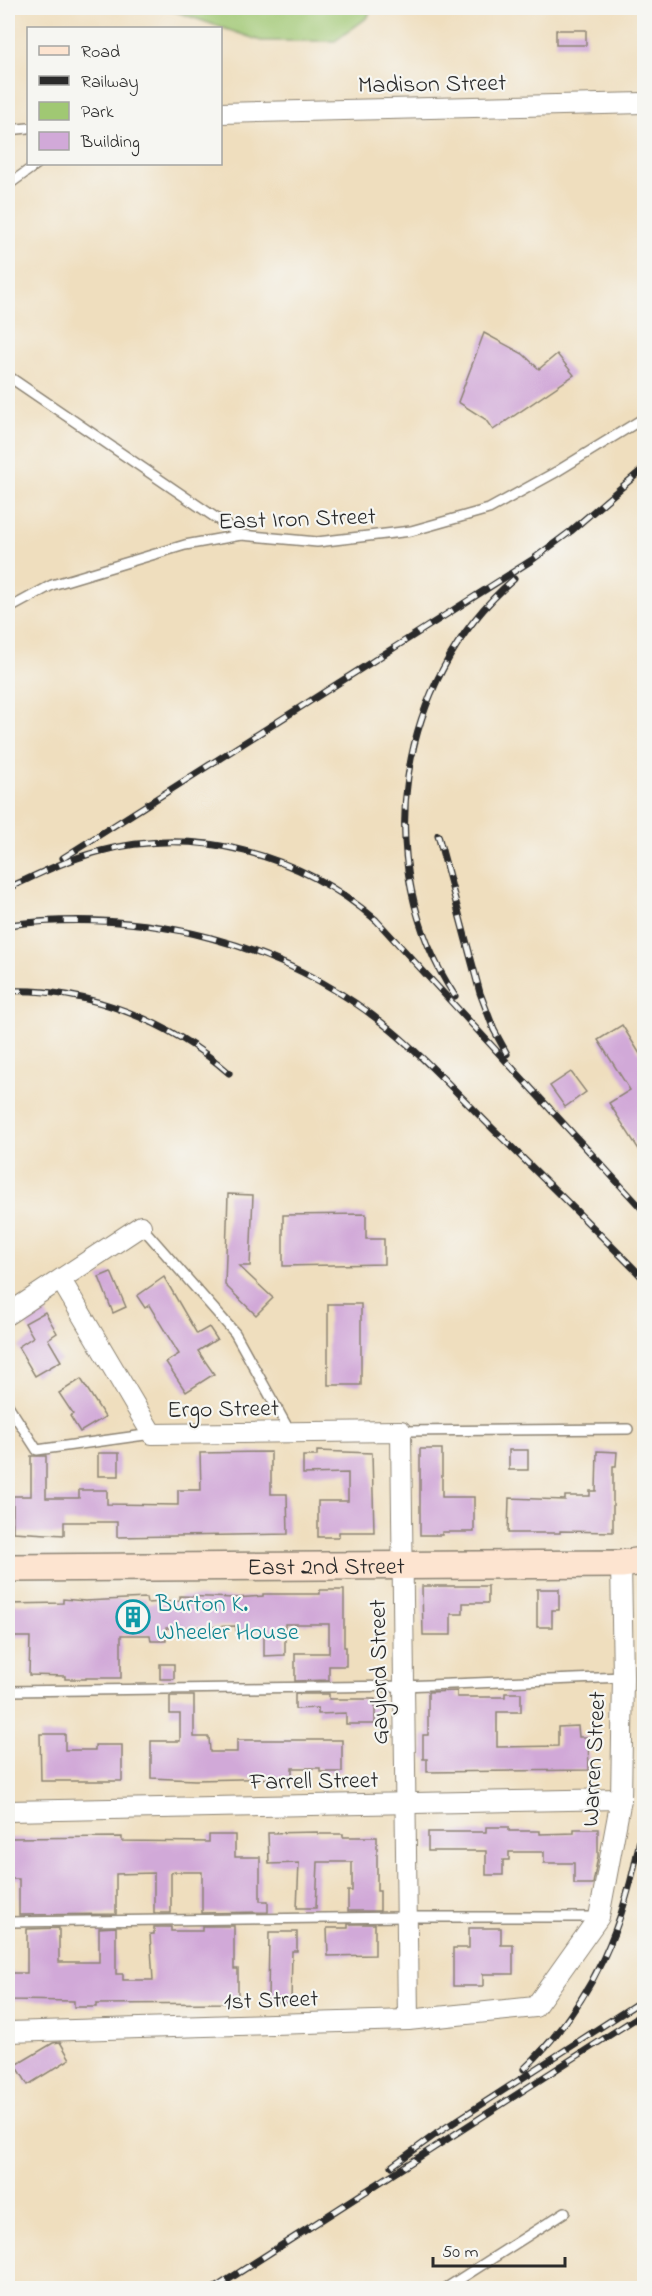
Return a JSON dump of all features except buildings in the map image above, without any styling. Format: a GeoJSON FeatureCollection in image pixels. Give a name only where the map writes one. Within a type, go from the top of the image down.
{"type":"FeatureCollection","features":[{"type":"Feature","properties":{"kind":"street","name":"Madison Street"},"geometry":{"type":"LineString","coordinates":[[222,113],[645,103]]}},
{"type":"Feature","properties":{"kind":"street"},"geometry":{"type":"LineString","coordinates":[[8,1314],[141,1226]]}},
{"type":"Feature","properties":{"kind":"street","name":"Ergo Street"},"geometry":{"type":"LineString","coordinates":[[61,1280],[152,1434],[401,1431]]}},
{"type":"Feature","properties":{"kind":"street","name":"Gaylord Street"},"geometry":{"type":"LineString","coordinates":[[401,1431],[408,2020]]}},
{"type":"Feature","properties":{"kind":"street","name":"East 2nd Street"},"geometry":{"type":"LineString","coordinates":[[8,1568],[633,1562]]}},
{"type":"Feature","properties":{"kind":"street","name":"Warren Street"},"geometry":{"type":"LineString","coordinates":[[535,2007],[600,1917],[621,1799],[623,1677],[633,1562]]}},
{"type":"Feature","properties":{"kind":"street","name":"Farrell Street"},"geometry":{"type":"LineString","coordinates":[[8,1811],[621,1799]]}},
{"type":"Feature","properties":{"kind":"street","name":"1st Street"},"geometry":{"type":"LineString","coordinates":[[8,2032],[408,2020],[535,2007]]}},
{"type":"Feature","properties":{"kind":"lane"},"geometry":{"type":"LineString","coordinates":[[8,130],[27,128]]}},
{"type":"Feature","properties":{"kind":"lane"},"geometry":{"type":"LineString","coordinates":[[8,186],[36,165]]}},
{"type":"Feature","properties":{"kind":"lane"},"geometry":{"type":"LineString","coordinates":[[8,376],[241,535]]}},
{"type":"Feature","properties":{"kind":"lane","name":"East Iron Street"},"geometry":{"type":"LineString","coordinates":[[8,609],[52,585],[185,545],[241,535],[317,542],[411,531],[489,509],[645,418]]}},
{"type":"Feature","properties":{"kind":"lane"},"geometry":{"type":"LineString","coordinates":[[141,1226],[235,1333],[290,1432]]}},
{"type":"Feature","properties":{"kind":"lane"},"geometry":{"type":"LineString","coordinates":[[8,1405],[37,1450],[152,1434]]}},
{"type":"Feature","properties":{"kind":"lane"},"geometry":{"type":"LineString","coordinates":[[401,1431],[628,1429]]}},
{"type":"Feature","properties":{"kind":"lane"},"geometry":{"type":"LineString","coordinates":[[8,1691],[404,1686],[623,1677]]}},
{"type":"Feature","properties":{"kind":"lane"},"geometry":{"type":"LineString","coordinates":[[8,1922],[600,1917]]}},
{"type":"Feature","properties":{"kind":"lane"},"geometry":{"type":"LineString","coordinates":[[446,2289],[565,2212]]}},
{"type":"Feature","properties":{"kind":"green space"},"geometry":{"type":"Polygon","coordinates":[[[165,8],[371,8],[368,17],[335,41],[261,41],[165,8]]]}},
{"type":"Feature","properties":{"kind":"railway"},"geometry":{"type":"LineString","coordinates":[[63,858],[532,560],[571,531],[644,468]]}},
{"type":"Feature","properties":{"kind":"railway"},"geometry":{"type":"LineString","coordinates":[[455,996],[428,945],[411,890],[405,833],[408,777],[421,721],[443,669],[474,621],[514,579]]}},
{"type":"Feature","properties":{"kind":"railway"},"geometry":{"type":"LineString","coordinates":[[438,835],[480,993],[494,1030],[507,1054]]}},
{"type":"Feature","properties":{"kind":"railway"},"geometry":{"type":"LineString","coordinates":[[8,888],[85,855],[134,844],[172,842],[209,844],[245,851],[280,862],[314,878],[346,897],[376,920],[644,1211]]}},
{"type":"Feature","properties":{"kind":"railway"},"geometry":{"type":"LineString","coordinates":[[8,925],[59,921],[110,922],[161,927],[210,938],[259,953],[305,974],[349,999],[404,1041],[644,1279]]}},
{"type":"Feature","properties":{"kind":"railway"},"geometry":{"type":"LineString","coordinates":[[8,991],[68,995],[126,1011],[181,1038],[206,1054],[229,1073]]}},
{"type":"Feature","properties":{"kind":"railway"},"geometry":{"type":"LineString","coordinates":[[524,2069],[549,2043],[570,2016],[603,1959],[627,1896],[642,1828]]}},
{"type":"Feature","properties":{"kind":"railway"},"geometry":{"type":"LineString","coordinates":[[392,2166],[436,2134],[644,1999]]}},
{"type":"Feature","properties":{"kind":"railway"},"geometry":{"type":"LineString","coordinates":[[215,2288],[644,2013]]}},
{"type":"Feature","properties":{"kind":"place","name":"Burton K. Wheeler House"},"geometry":{"type":"Point","coordinates":[133,1617]}}]}
